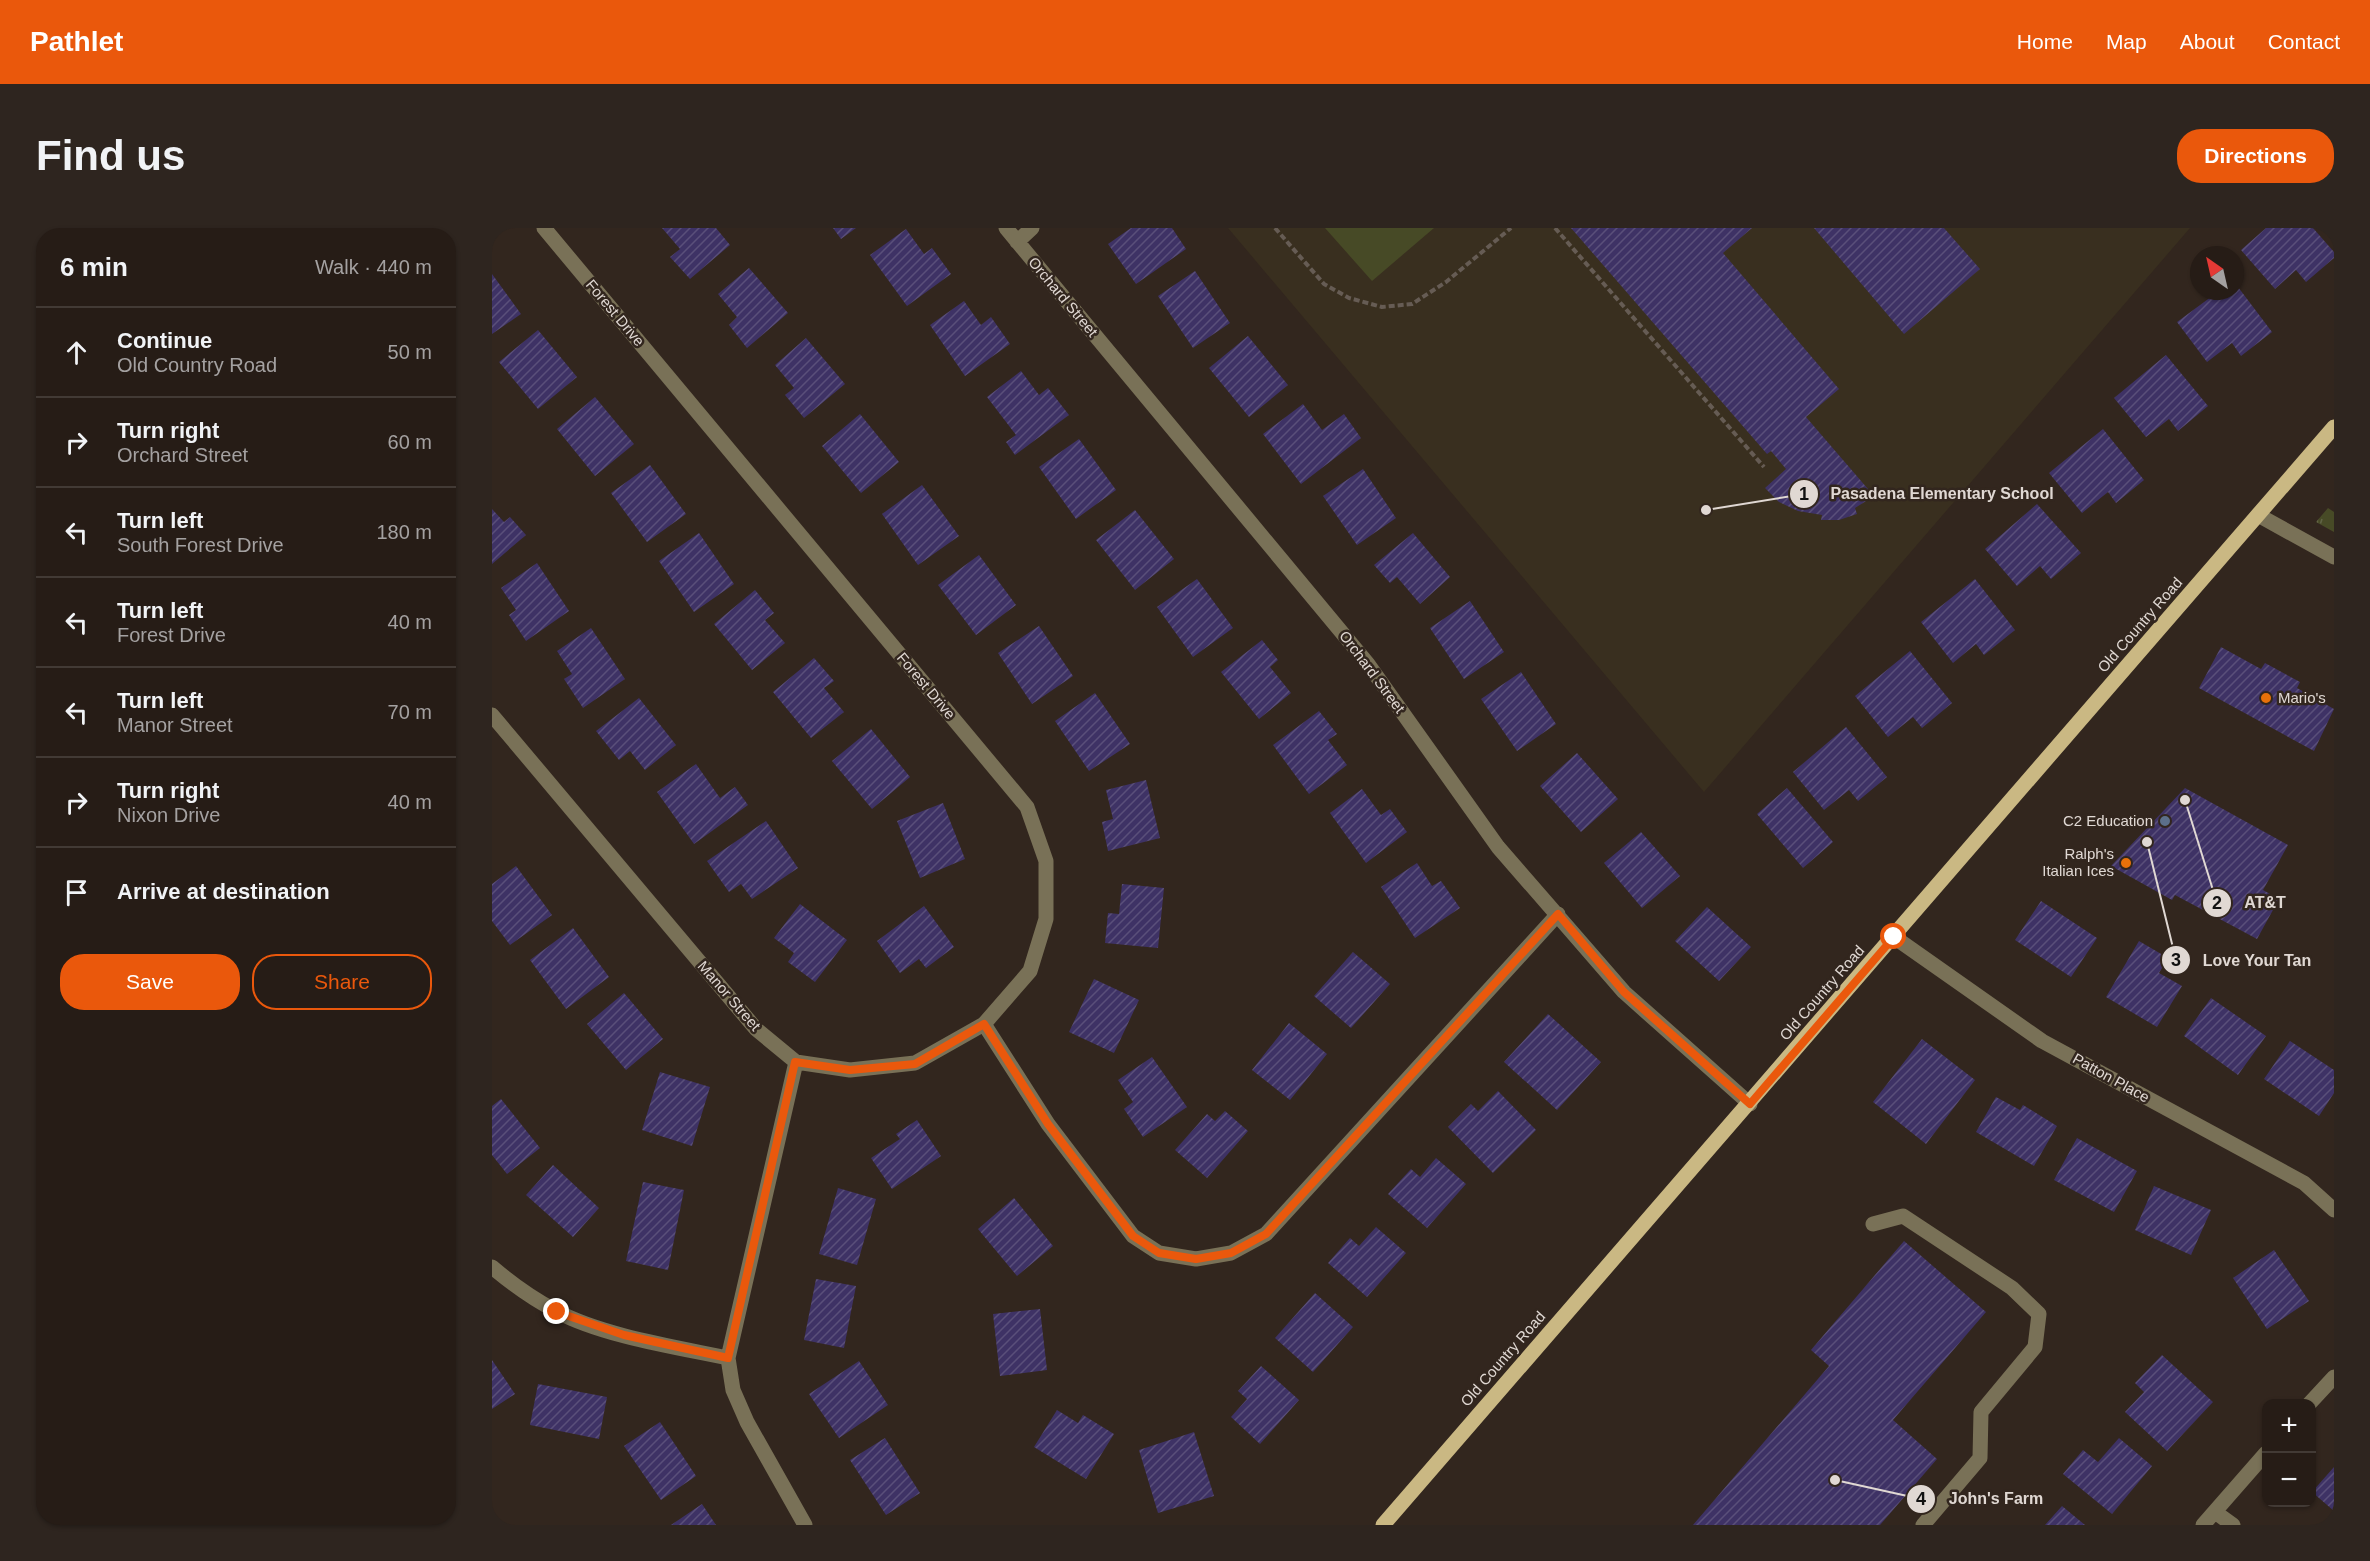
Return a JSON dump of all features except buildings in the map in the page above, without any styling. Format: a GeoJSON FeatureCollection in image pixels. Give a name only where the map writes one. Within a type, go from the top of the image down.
{"type":"FeatureCollection","features":[{"type":"Feature","properties":{"kind":"main road","name":"Old Country Road"},"geometry":{"type":"LineString","coordinates":[[1383,1525],[2334,427]]}},
{"type":"Feature","properties":{"kind":"street","name":"Forest Drive"},"geometry":{"type":"LineString","coordinates":[[544,228],[1027,807],[1046,861],[1046,919],[1030,971],[984,1024],[915,1064],[850,1070],[795,1062]]}},
{"type":"Feature","properties":{"kind":"street","name":"Orchard Street"},"geometry":{"type":"LineString","coordinates":[[1006,228],[1368,664],[1498,847],[1624,992],[1750,1104]]}},
{"type":"Feature","properties":{"kind":"street"},"geometry":{"type":"LineString","coordinates":[[1017,242],[1032,228]]}},
{"type":"Feature","properties":{"kind":"street"},"geometry":{"type":"LineString","coordinates":[[2258,515],[2334,557]]}},
{"type":"Feature","properties":{"kind":"street","name":"Manor Street"},"geometry":{"type":"LineString","coordinates":[[492,715],[756,1029],[795,1062]]}},
{"type":"Feature","properties":{"kind":"street"},"geometry":{"type":"LineString","coordinates":[[984,1024],[1048,1124],[1133,1236],[1159,1253],[1196,1259],[1231,1253],[1266,1234],[1558,914]]}},
{"type":"Feature","properties":{"kind":"street","name":"Patton Place"},"geometry":{"type":"LineString","coordinates":[[1894,937],[2042,1041],[2304,1183],[2334,1210]]}},
{"type":"Feature","properties":{"kind":"street"},"geometry":{"type":"LineString","coordinates":[[795,1062],[728,1358],[733,1390],[747,1422],[805,1525]]}},
{"type":"Feature","properties":{"kind":"street"},"geometry":{"type":"LineString","coordinates":[[1873,1224],[1903,1216],[2012,1288],[2039,1314],[2035,1347],[1981,1412],[1980,1458],[1923,1525]]}},
{"type":"Feature","properties":{"kind":"street"},"geometry":{"type":"LineString","coordinates":[[492,1267],[515,1286],[557,1312],[624,1335],[728,1358]]}},
{"type":"Feature","properties":{"kind":"street"},"geometry":{"type":"LineString","coordinates":[[2314,1399],[2334,1377]]}},
{"type":"Feature","properties":{"kind":"street"},"geometry":{"type":"LineString","coordinates":[[2203,1525],[2262,1458]]}},
{"type":"Feature","properties":{"kind":"street"},"geometry":{"type":"LineString","coordinates":[[2215,1512],[2233,1525]]}},
{"type":"Feature","properties":{"kind":"path"},"geometry":{"type":"LineString","coordinates":[[1275,228],[1324,284],[1348,298],[1382,307],[1412,304],[1446,282],[1511,228]]}},
{"type":"Feature","properties":{"kind":"path"},"geometry":{"type":"LineString","coordinates":[[1555,228],[1764,467]]}},
{"type":"Feature","properties":{"kind":"shaded area"},"geometry":{"type":"Polygon","coordinates":[[[1228,228],[2190,228],[1704,792],[1228,228]]]}},
{"type":"Feature","properties":{"kind":"green space"},"geometry":{"type":"Polygon","coordinates":[[[1325,228],[1434,228],[1372,281],[1325,228]]]}},
{"type":"Feature","properties":{"kind":"green space"},"geometry":{"type":"Polygon","coordinates":[[[2328,508],[2334,512],[2334,532],[2316,522],[2328,508]]]}},
{"type":"Feature","properties":{"kind":"place","name":"Pasadena Elementary School"},"geometry":{"type":"Point","coordinates":[1706,510]}},
{"type":"Feature","properties":{"kind":"place","name":"Mario's"},"geometry":{"type":"Point","coordinates":[2266,698]}},
{"type":"Feature","properties":{"kind":"place","name":"AT&T"},"geometry":{"type":"Point","coordinates":[2185,800]}},
{"type":"Feature","properties":{"kind":"place","name":"C2 Education"},"geometry":{"type":"Point","coordinates":[2165,821]}},
{"type":"Feature","properties":{"kind":"place","name":"Love Your Tan"},"geometry":{"type":"Point","coordinates":[2147,842]}},
{"type":"Feature","properties":{"kind":"place","name":"Ralph's Italian Ices"},"geometry":{"type":"Point","coordinates":[2126,863]}},
{"type":"Feature","properties":{"kind":"place","name":"John's Farm"},"geometry":{"type":"Point","coordinates":[1835,1480]}},
{"type":"Feature","properties":{"kind":"route"},"geometry":{"type":"LineString","coordinates":[[557,1312],[624,1335],[728,1358],[795,1062],[850,1070],[915,1064],[984,1024],[1048,1124],[1133,1236],[1159,1253],[1196,1259],[1231,1253],[1266,1234],[1558,914],[1624,992],[1750,1104],[1894,937]]}}]}
